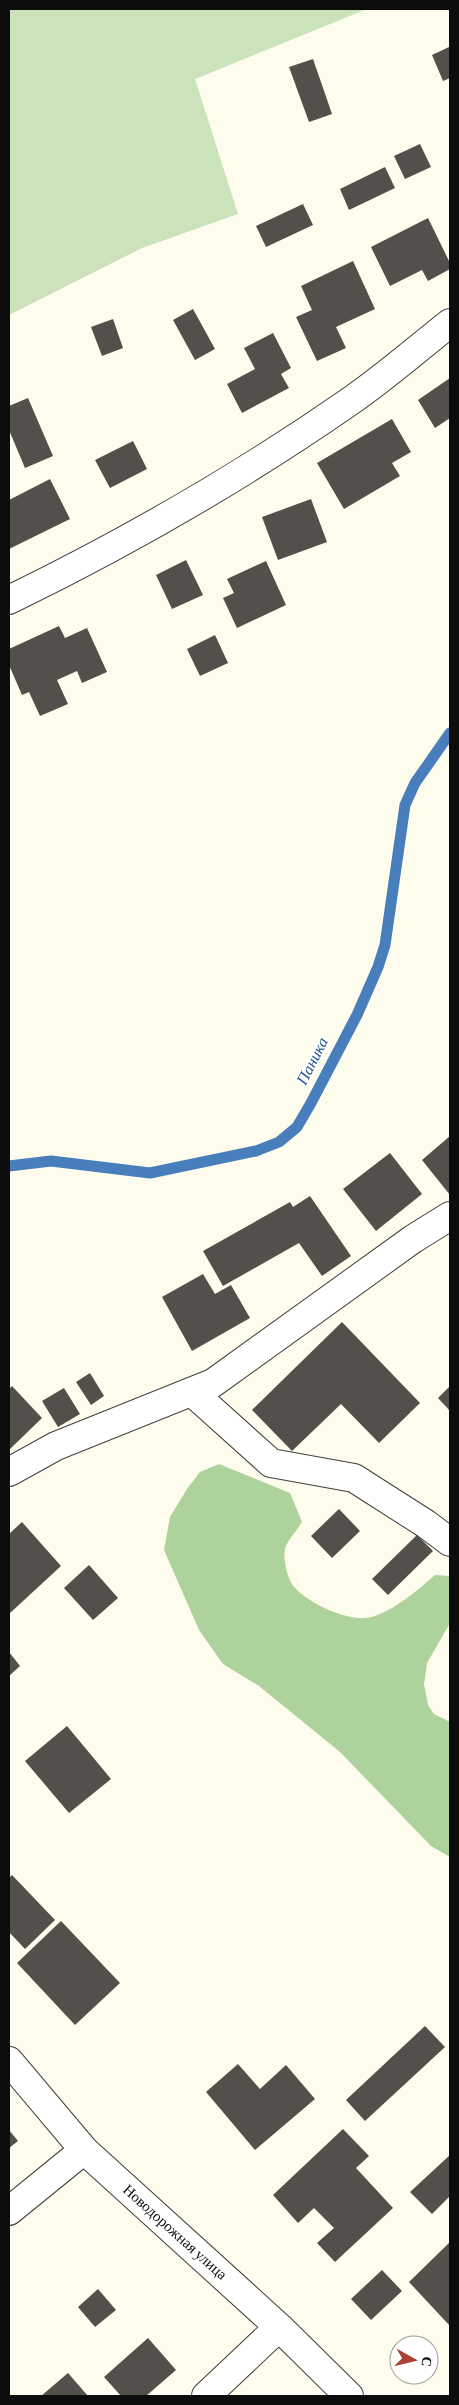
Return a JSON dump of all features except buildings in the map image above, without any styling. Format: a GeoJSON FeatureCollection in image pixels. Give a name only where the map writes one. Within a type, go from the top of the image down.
{"type":"FeatureCollection","features":[{"type":"Feature","properties":{"kind":"street"},"geometry":{"type":"LineString","coordinates":[[9,600],[76,567],[247,470],[350,402],[450,323]]}},
{"type":"Feature","properties":{"kind":"street"},"geometry":{"type":"LineString","coordinates":[[9,1472],[56,1446],[213,1383],[412,1239],[450,1216]]}},
{"type":"Feature","properties":{"kind":"street"},"geometry":{"type":"LineString","coordinates":[[192,1392],[271,1463],[354,1478],[426,1524],[450,1542]]}},
{"type":"Feature","properties":{"kind":"street","name":"Новодорожная улица"},"geometry":{"type":"LineString","coordinates":[[9,2061],[84,2150],[279,2327],[349,2396]]}},
{"type":"Feature","properties":{"kind":"street"},"geometry":{"type":"LineString","coordinates":[[9,2211],[84,2150]]}},
{"type":"Feature","properties":{"kind":"street"},"geometry":{"type":"LineString","coordinates":[[206,2396],[279,2327]]}},
{"type":"Feature","properties":{"kind":"green space"},"geometry":{"type":"Polygon","coordinates":[[[9,9],[367,9],[195,79],[238,214],[142,248],[9,315],[9,9]]]}},
{"type":"Feature","properties":{"kind":"green space"},"geometry":{"type":"Polygon","coordinates":[[[219,1464],[290,1493],[302,1522],[285,1548],[286,1569],[295,1588],[320,1606],[342,1615],[363,1618],[372,1617],[398,1605],[435,1575],[450,1576],[450,1623],[427,1663],[424,1684],[428,1705],[434,1714],[450,1722],[450,1857],[431,1846],[340,1752],[259,1686],[223,1664],[199,1630],[164,1550],[170,1517],[187,1489],[200,1472],[219,1464]]]}},
{"type":"Feature","properties":{"kind":"waterway","name":"Паника"},"geometry":{"type":"LineString","coordinates":[[9,1166],[51,1161],[150,1173],[256,1151],[279,1142],[297,1127],[357,1015],[378,967],[385,945],[405,805],[415,783],[450,733]]}}]}
